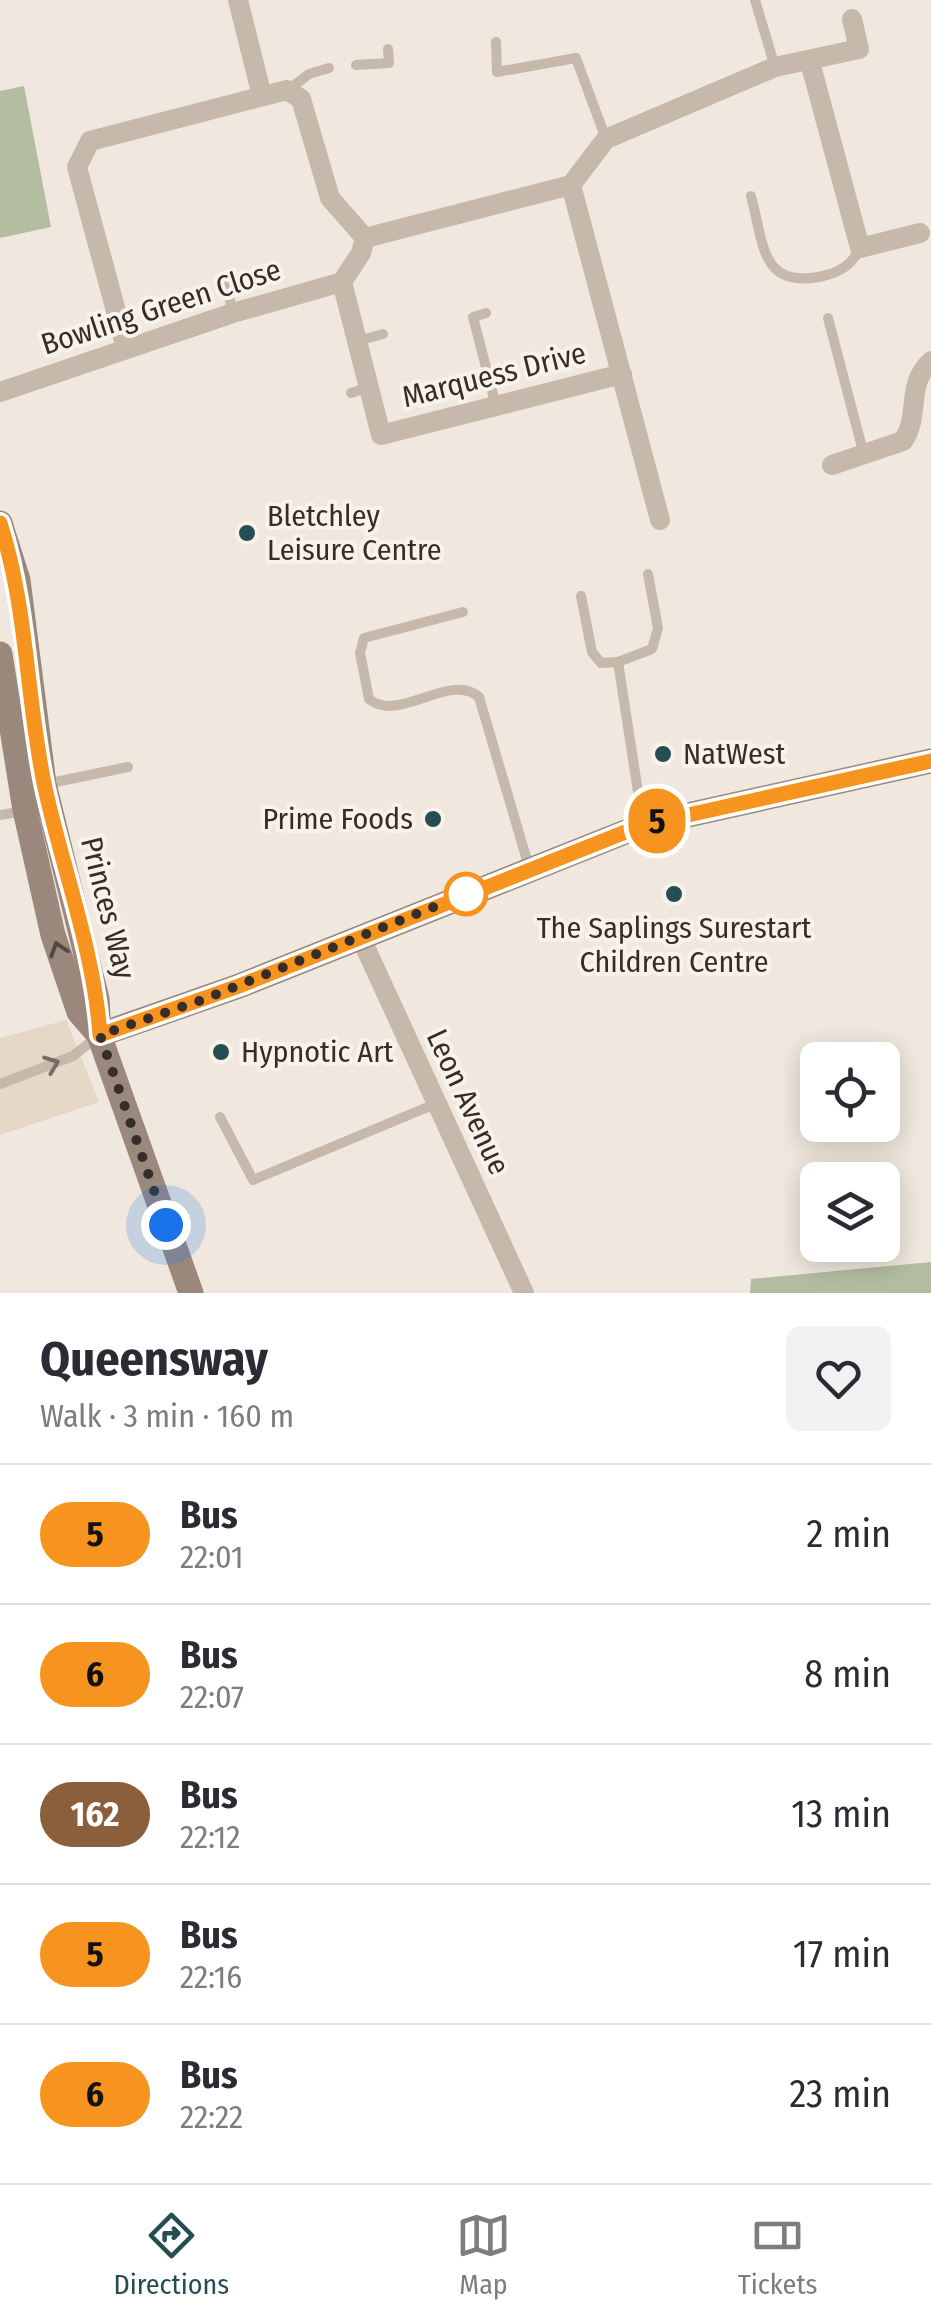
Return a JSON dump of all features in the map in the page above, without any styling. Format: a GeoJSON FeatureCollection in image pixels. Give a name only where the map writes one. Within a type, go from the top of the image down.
{"type":"FeatureCollection","features":[{"type":"Feature","properties":{"kind":"street"},"geometry":{"type":"LineString","coordinates":[[238,0],[262,96]]}},
{"type":"Feature","properties":{"kind":"street"},"geometry":{"type":"LineString","coordinates":[[357,341],[342,282],[363,246],[571,185],[606,139],[775,67],[859,50],[852,18]]}},
{"type":"Feature","properties":{"kind":"street"},"geometry":{"type":"LineString","coordinates":[[810,62],[860,248],[920,234]]}},
{"type":"Feature","properties":{"kind":"street"},"geometry":{"type":"LineString","coordinates":[[126,348],[77,167],[90,141],[287,90],[301,98],[330,198],[363,246]]}},
{"type":"Feature","properties":{"kind":"street","name":"Marquess Drive"},"geometry":{"type":"LineString","coordinates":[[571,185],[660,520]]}},
{"type":"Feature","properties":{"kind":"street","name":"Bowling Green Close"},"geometry":{"type":"LineString","coordinates":[[0,392],[233,313],[342,282]]}},
{"type":"Feature","properties":{"kind":"street","name":"Marquess Drive"},"geometry":{"type":"LineString","coordinates":[[357,341],[360,390],[381,434],[622,374]]}},
{"type":"Feature","properties":{"kind":"street"},"geometry":{"type":"LineString","coordinates":[[832,466],[890,449],[908,433],[915,383],[931,361]]}},
{"type":"Feature","properties":{"kind":"street","name":"Princes Way"},"geometry":{"type":"LineString","coordinates":[[0,522],[18,580],[44,784],[95,989],[100,1035]]}},
{"type":"Feature","properties":{"kind":"street","name":"Princes Way"},"geometry":{"type":"LineString","coordinates":[[0,654],[13,812],[79,1012],[100,1035]]}},
{"type":"Feature","properties":{"kind":"street"},"geometry":{"type":"LineString","coordinates":[[192,1293],[100,1035],[128,1028],[643,825],[931,761]]}},
{"type":"Feature","properties":{"kind":"street","name":"Leon Avenue"},"geometry":{"type":"LineString","coordinates":[[360,936],[524,1293]]}},
{"type":"Feature","properties":{"kind":"lane"},"geometry":{"type":"LineString","coordinates":[[755,0],[775,67]]}},
{"type":"Feature","properties":{"kind":"lane"},"geometry":{"type":"LineString","coordinates":[[496,42],[497,72],[576,58],[606,139]]}},
{"type":"Feature","properties":{"kind":"lane"},"geometry":{"type":"LineString","coordinates":[[356,65],[389,63],[388,49]]}},
{"type":"Feature","properties":{"kind":"lane"},"geometry":{"type":"LineString","coordinates":[[287,90],[309,74],[329,68]]}},
{"type":"Feature","properties":{"kind":"lane"},"geometry":{"type":"LineString","coordinates":[[751,196],[770,264],[780,276],[798,280],[840,270],[860,248]]}},
{"type":"Feature","properties":{"kind":"lane"},"geometry":{"type":"LineString","coordinates":[[225,280],[233,313]]}},
{"type":"Feature","properties":{"kind":"lane"},"geometry":{"type":"LineString","coordinates":[[486,313],[473,317],[496,406]]}},
{"type":"Feature","properties":{"kind":"lane"},"geometry":{"type":"LineString","coordinates":[[828,318],[864,456]]}},
{"type":"Feature","properties":{"kind":"lane"},"geometry":{"type":"LineString","coordinates":[[357,341],[383,334]]}},
{"type":"Feature","properties":{"kind":"lane"},"geometry":{"type":"LineString","coordinates":[[581,596],[592,652],[601,663],[618,662],[652,650],[658,638],[648,574]]}},
{"type":"Feature","properties":{"kind":"lane"},"geometry":{"type":"LineString","coordinates":[[463,612],[364,638],[360,653],[368,699],[386,706],[465,690],[479,696],[530,868]]}},
{"type":"Feature","properties":{"kind":"lane"},"geometry":{"type":"LineString","coordinates":[[618,662],[643,825]]}},
{"type":"Feature","properties":{"kind":"lane"},"geometry":{"type":"LineString","coordinates":[[44,784],[128,767]]}},
{"type":"Feature","properties":{"kind":"lane"},"geometry":{"type":"LineString","coordinates":[[0,1084],[73,1056],[100,1035]]}},
{"type":"Feature","properties":{"kind":"lane"},"geometry":{"type":"LineString","coordinates":[[220,1117],[253,1180],[435,1104]]}},
{"type":"Feature","properties":{"kind":"green space"},"geometry":{"type":"Polygon","coordinates":[[[24,86],[51,227],[0,238],[0,91],[24,86]]]}},
{"type":"Feature","properties":{"kind":"green space"},"geometry":{"type":"Polygon","coordinates":[[[931,1262],[931,1293],[750,1293],[751,1279],[931,1262]]]}},
{"type":"Feature","properties":{"kind":"shaded area"},"geometry":{"type":"Polygon","coordinates":[[[66,1020],[99,1102],[0,1135],[0,1038],[66,1020]]]}},
{"type":"Feature","properties":{"kind":"bus line","name":"5"},"geometry":{"type":"LineString","coordinates":[[0,523],[18,580],[44,784],[95,989],[100,1035],[239,986],[643,825],[931,761]]}},
{"type":"Feature","properties":{"kind":"place","name":"Bletchley Leisure Centre"},"geometry":{"type":"Point","coordinates":[247,533]}},
{"type":"Feature","properties":{"kind":"place","name":"NatWest"},"geometry":{"type":"Point","coordinates":[663,754]}},
{"type":"Feature","properties":{"kind":"place","name":"Prime Foods"},"geometry":{"type":"Point","coordinates":[433,819]}},
{"type":"Feature","properties":{"kind":"place","name":"The Saplings Surestart Children Centre"},"geometry":{"type":"Point","coordinates":[674,894]}},
{"type":"Feature","properties":{"kind":"place","name":"Hypnotic Art"},"geometry":{"type":"Point","coordinates":[221,1052]}},
{"type":"Feature","properties":{"kind":"route"},"geometry":{"type":"LineString","coordinates":[[166,1225],[100,1035],[202,1000],[466,894]]}}]}
